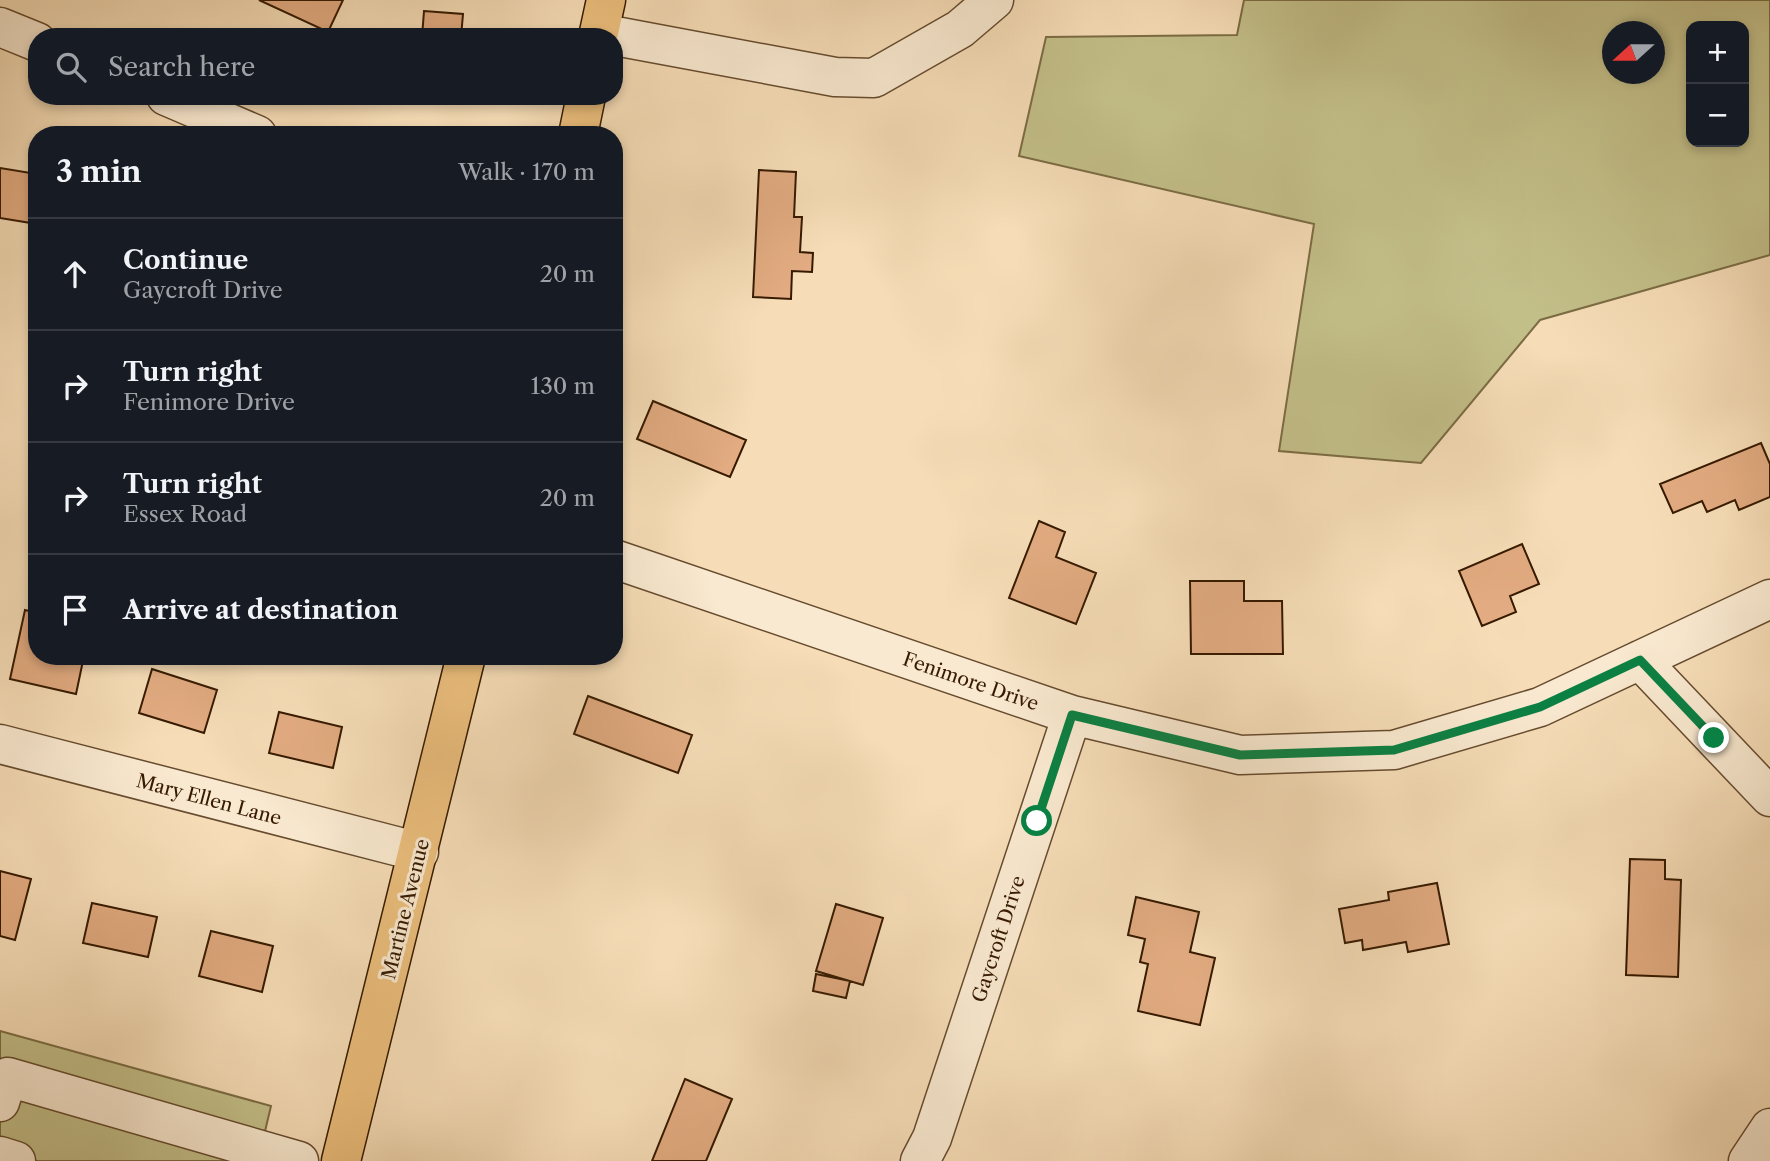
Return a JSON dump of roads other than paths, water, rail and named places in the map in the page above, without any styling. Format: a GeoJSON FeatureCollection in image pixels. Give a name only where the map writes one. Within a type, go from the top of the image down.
{"type":"FeatureCollection","features":[{"type":"Feature","properties":{"kind":"main road"},"geometry":{"type":"LineString","coordinates":[[580,126],[584,105]]}},
{"type":"Feature","properties":{"kind":"main road","name":"Martine Avenue"},"geometry":{"type":"LineString","coordinates":[[341,1161],[464,665]]}},
{"type":"Feature","properties":{"kind":"street"},"geometry":{"type":"LineString","coordinates":[[623,29],[754,62],[835,77],[874,78],[960,29],[994,0]]}},
{"type":"Feature","properties":{"kind":"street"},"geometry":{"type":"LineString","coordinates":[[601,23],[621,28]]}},
{"type":"Feature","properties":{"kind":"street"},"geometry":{"type":"LineString","coordinates":[[0,27],[28,38]]}},
{"type":"Feature","properties":{"kind":"street"},"geometry":{"type":"LineString","coordinates":[[187,105],[236,126]]}},
{"type":"Feature","properties":{"kind":"street","name":"Fenimore Drive"},"geometry":{"type":"LineString","coordinates":[[623,562],[1072,715],[1240,755],[1394,750],[1540,707],[1770,598]]}},
{"type":"Feature","properties":{"kind":"street"},"geometry":{"type":"LineString","coordinates":[[1640,660],[1770,797]]}},
{"type":"Feature","properties":{"kind":"street","name":"Gaycroft Drive"},"geometry":{"type":"LineString","coordinates":[[919,1161],[932,1138],[1072,715]]}},
{"type":"Feature","properties":{"kind":"street","name":"Mary Ellen Lane"},"geometry":{"type":"LineString","coordinates":[[0,744],[419,852]]}},
{"type":"Feature","properties":{"kind":"street"},"geometry":{"type":"LineString","coordinates":[[0,1102],[8,1077],[299,1161]]}},
{"type":"Feature","properties":{"kind":"street"},"geometry":{"type":"LineString","coordinates":[[1748,1161],[1770,1128]]}},
{"type":"Feature","properties":{"kind":"street"},"geometry":{"type":"LineString","coordinates":[[0,1156],[16,1161]]}}]}
